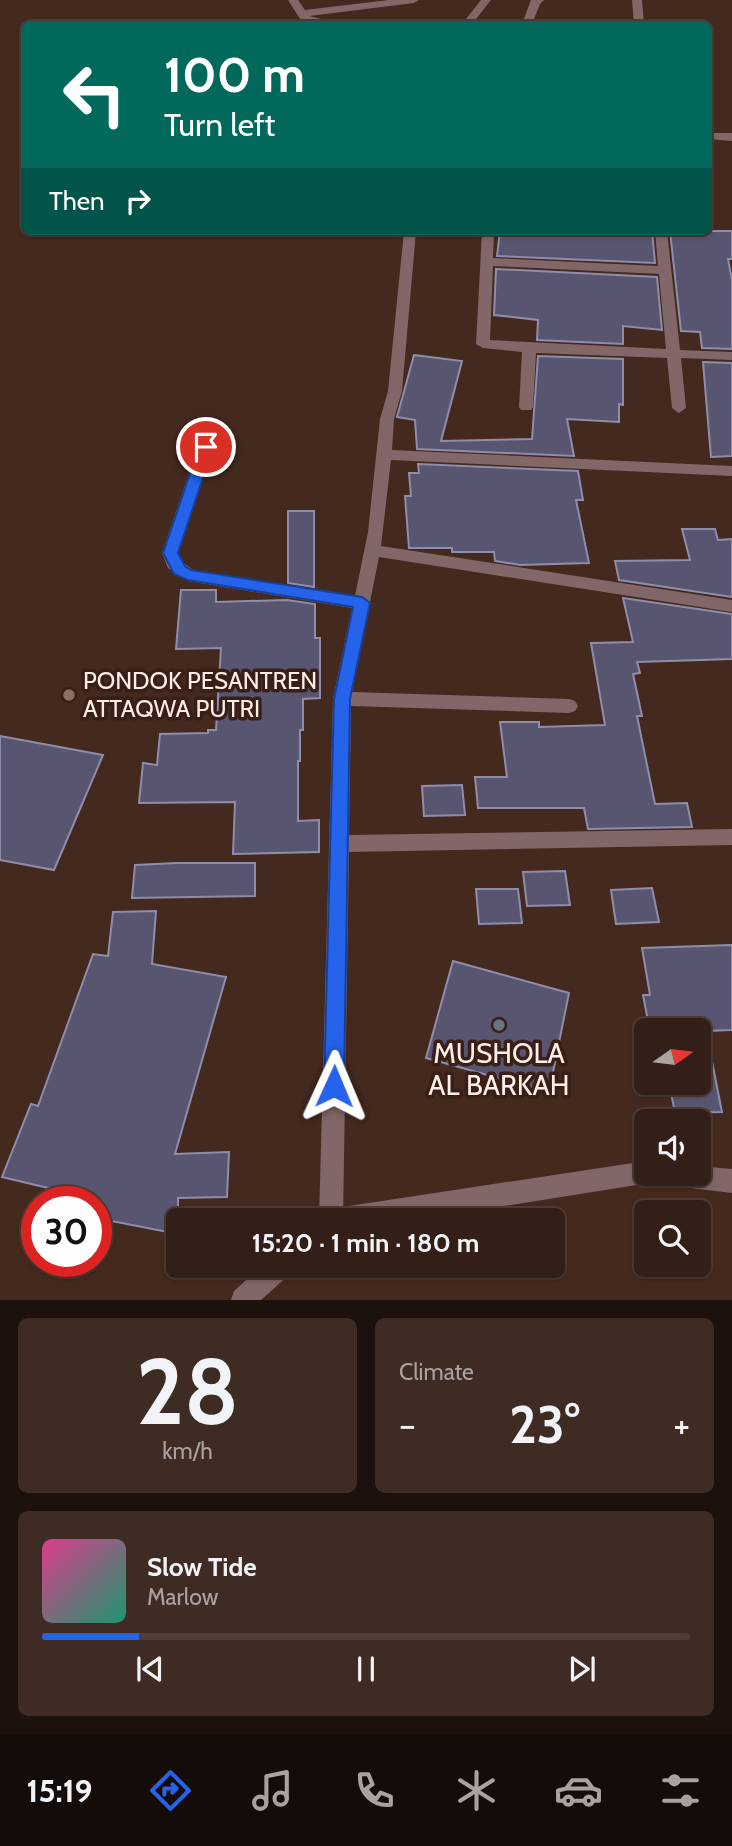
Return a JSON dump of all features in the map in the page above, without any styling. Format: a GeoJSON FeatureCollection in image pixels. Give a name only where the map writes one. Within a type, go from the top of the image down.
{"type":"FeatureCollection","features":[{"type":"Feature","properties":{"kind":"street"},"geometry":{"type":"LineString","coordinates":[[293,0],[300,14],[309,21]]}},
{"type":"Feature","properties":{"kind":"street"},"geometry":{"type":"LineString","coordinates":[[300,14],[414,0]]}},
{"type":"Feature","properties":{"kind":"street"},"geometry":{"type":"LineString","coordinates":[[469,21],[486,0]]}},
{"type":"Feature","properties":{"kind":"street"},"geometry":{"type":"LineString","coordinates":[[528,21],[538,0]]}},
{"type":"Feature","properties":{"kind":"street"},"geometry":{"type":"LineString","coordinates":[[637,0],[639,21]]}},
{"type":"Feature","properties":{"kind":"street"},"geometry":{"type":"LineString","coordinates":[[712,136],[732,137]]}},
{"type":"Feature","properties":{"kind":"street"},"geometry":{"type":"LineString","coordinates":[[331,1208],[342,699],[373,550],[387,419],[395,391],[410,235]]}},
{"type":"Feature","properties":{"kind":"street"},"geometry":{"type":"LineString","coordinates":[[488,235],[483,344],[732,356]]}},
{"type":"Feature","properties":{"kind":"street"},"geometry":{"type":"LineString","coordinates":[[661,235],[679,408]]}},
{"type":"Feature","properties":{"kind":"street"},"geometry":{"type":"LineString","coordinates":[[487,262],[665,270]]}},
{"type":"Feature","properties":{"kind":"street"},"geometry":{"type":"LineString","coordinates":[[526,407],[529,348]]}},
{"type":"Feature","properties":{"kind":"street"},"geometry":{"type":"LineString","coordinates":[[206,447],[170,553],[179,570],[188,575],[362,603]]}},
{"type":"Feature","properties":{"kind":"street"},"geometry":{"type":"LineString","coordinates":[[384,455],[732,471]]}},
{"type":"Feature","properties":{"kind":"street"},"geometry":{"type":"LineString","coordinates":[[373,550],[732,606]]}},
{"type":"Feature","properties":{"kind":"street"},"geometry":{"type":"LineString","coordinates":[[342,699],[569,706]]}},
{"type":"Feature","properties":{"kind":"street"},"geometry":{"type":"LineString","coordinates":[[339,844],[732,837]]}},
{"type":"Feature","properties":{"kind":"street"},"geometry":{"type":"LineString","coordinates":[[416,1208],[634,1175]]}},
{"type":"Feature","properties":{"kind":"street"},"geometry":{"type":"LineString","coordinates":[[711,1179],[732,1181]]}},
{"type":"Feature","properties":{"kind":"street"},"geometry":{"type":"LineString","coordinates":[[243,1300],[267,1278]]}},
{"type":"Feature","properties":{"kind":"building"},"geometry":{"type":"Polygon","coordinates":[[[712,231],[732,231],[732,259],[728,259],[732,280],[732,349],[702,348],[700,332],[681,331],[670,235],[712,235],[712,231]]]}},
{"type":"Feature","properties":{"kind":"building"},"geometry":{"type":"Polygon","coordinates":[[[500,235],[652,235],[655,263],[497,256],[500,235]]]}},
{"type":"Feature","properties":{"kind":"building"},"geometry":{"type":"Polygon","coordinates":[[[496,269],[657,277],[662,330],[623,326],[623,344],[537,340],[538,320],[494,315],[496,269]]]}},
{"type":"Feature","properties":{"kind":"building"},"geometry":{"type":"Polygon","coordinates":[[[414,355],[462,361],[441,441],[532,439],[538,356],[623,359],[623,405],[619,404],[619,422],[567,419],[574,456],[417,449],[415,420],[397,417],[414,355]]]}},
{"type":"Feature","properties":{"kind":"building"},"geometry":{"type":"Polygon","coordinates":[[[703,362],[732,363],[732,456],[711,457],[703,362]]]}},
{"type":"Feature","properties":{"kind":"building"},"geometry":{"type":"Polygon","coordinates":[[[418,464],[578,471],[583,500],[576,500],[589,563],[520,565],[495,561],[494,552],[409,548],[405,496],[411,496],[409,473],[419,473],[418,464]]]}},
{"type":"Feature","properties":{"kind":"building"},"geometry":{"type":"Polygon","coordinates":[[[288,511],[314,511],[314,587],[288,583],[288,511]]]}},
{"type":"Feature","properties":{"kind":"building"},"geometry":{"type":"Polygon","coordinates":[[[682,529],[715,529],[718,540],[732,539],[732,597],[619,580],[615,561],[690,560],[682,529]]]}},
{"type":"Feature","properties":{"kind":"building"},"geometry":{"type":"Polygon","coordinates":[[[181,590],[216,590],[216,602],[287,600],[315,604],[315,638],[320,638],[320,698],[303,699],[303,730],[300,730],[298,761],[298,821],[319,820],[319,852],[233,854],[235,802],[139,803],[143,763],[157,765],[160,734],[208,733],[208,730],[216,730],[221,648],[176,649],[181,590]]]}},
{"type":"Feature","properties":{"kind":"building"},"geometry":{"type":"Polygon","coordinates":[[[623,598],[732,614],[732,659],[637,662],[640,673],[633,674],[642,716],[637,716],[655,804],[687,803],[692,827],[588,829],[584,808],[478,808],[475,777],[507,777],[500,722],[539,722],[539,727],[605,725],[591,643],[633,642],[623,598]]]}},
{"type":"Feature","properties":{"kind":"building"},"geometry":{"type":"Polygon","coordinates":[[[0,736],[103,755],[54,870],[0,860],[0,736]]]}},
{"type":"Feature","properties":{"kind":"building"},"geometry":{"type":"Polygon","coordinates":[[[462,785],[465,815],[424,816],[422,786],[462,785]]]}},
{"type":"Feature","properties":{"kind":"building"},"geometry":{"type":"Polygon","coordinates":[[[255,863],[255,896],[132,898],[135,865],[255,863]]]}},
{"type":"Feature","properties":{"kind":"building"},"geometry":{"type":"Polygon","coordinates":[[[565,871],[570,905],[527,906],[523,872],[565,871]]]}},
{"type":"Feature","properties":{"kind":"building"},"geometry":{"type":"Polygon","coordinates":[[[652,888],[659,922],[616,924],[611,890],[652,888]]]}},
{"type":"Feature","properties":{"kind":"building"},"geometry":{"type":"Polygon","coordinates":[[[476,889],[518,889],[522,923],[479,924],[476,889]]]}},
{"type":"Feature","properties":{"kind":"building"},"geometry":{"type":"Polygon","coordinates":[[[156,911],[152,964],[226,977],[175,1154],[229,1152],[227,1197],[178,1198],[178,1208],[166,1208],[166,1232],[112,1221],[112,1186],[40,1186],[2,1177],[31,1104],[38,1106],[93,954],[108,956],[113,912],[156,911]]]}},
{"type":"Feature","properties":{"kind":"building"},"geometry":{"type":"Polygon","coordinates":[[[732,945],[732,1030],[711,1031],[711,1018],[647,1018],[643,995],[650,995],[642,948],[732,945]]]}},
{"type":"Feature","properties":{"kind":"building","name":"MUSHOLA AL BARKAH"},"geometry":{"type":"Polygon","coordinates":[[[453,961],[569,993],[549,1092],[426,1058],[453,961]]]}},
{"type":"Feature","properties":{"kind":"building"},"geometry":{"type":"Polygon","coordinates":[[[711,1056],[722,1112],[711,1112],[711,1109],[674,1109],[672,1096],[711,1095],[711,1056]]]}},
{"type":"Feature","properties":{"kind":"place","name":"PONDOK PESANTREN ATTAQWA PUTRI"},"geometry":{"type":"Point","coordinates":[69,695]}},
{"type":"Feature","properties":{"kind":"place","name":"MUSHOLA AL BARKAH"},"geometry":{"type":"Point","coordinates":[499,1025]}},
{"type":"Feature","properties":{"kind":"route"},"geometry":{"type":"LineString","coordinates":[[206,447],[170,553],[179,570],[188,575],[362,603],[342,699],[334,1086]]}}]}
